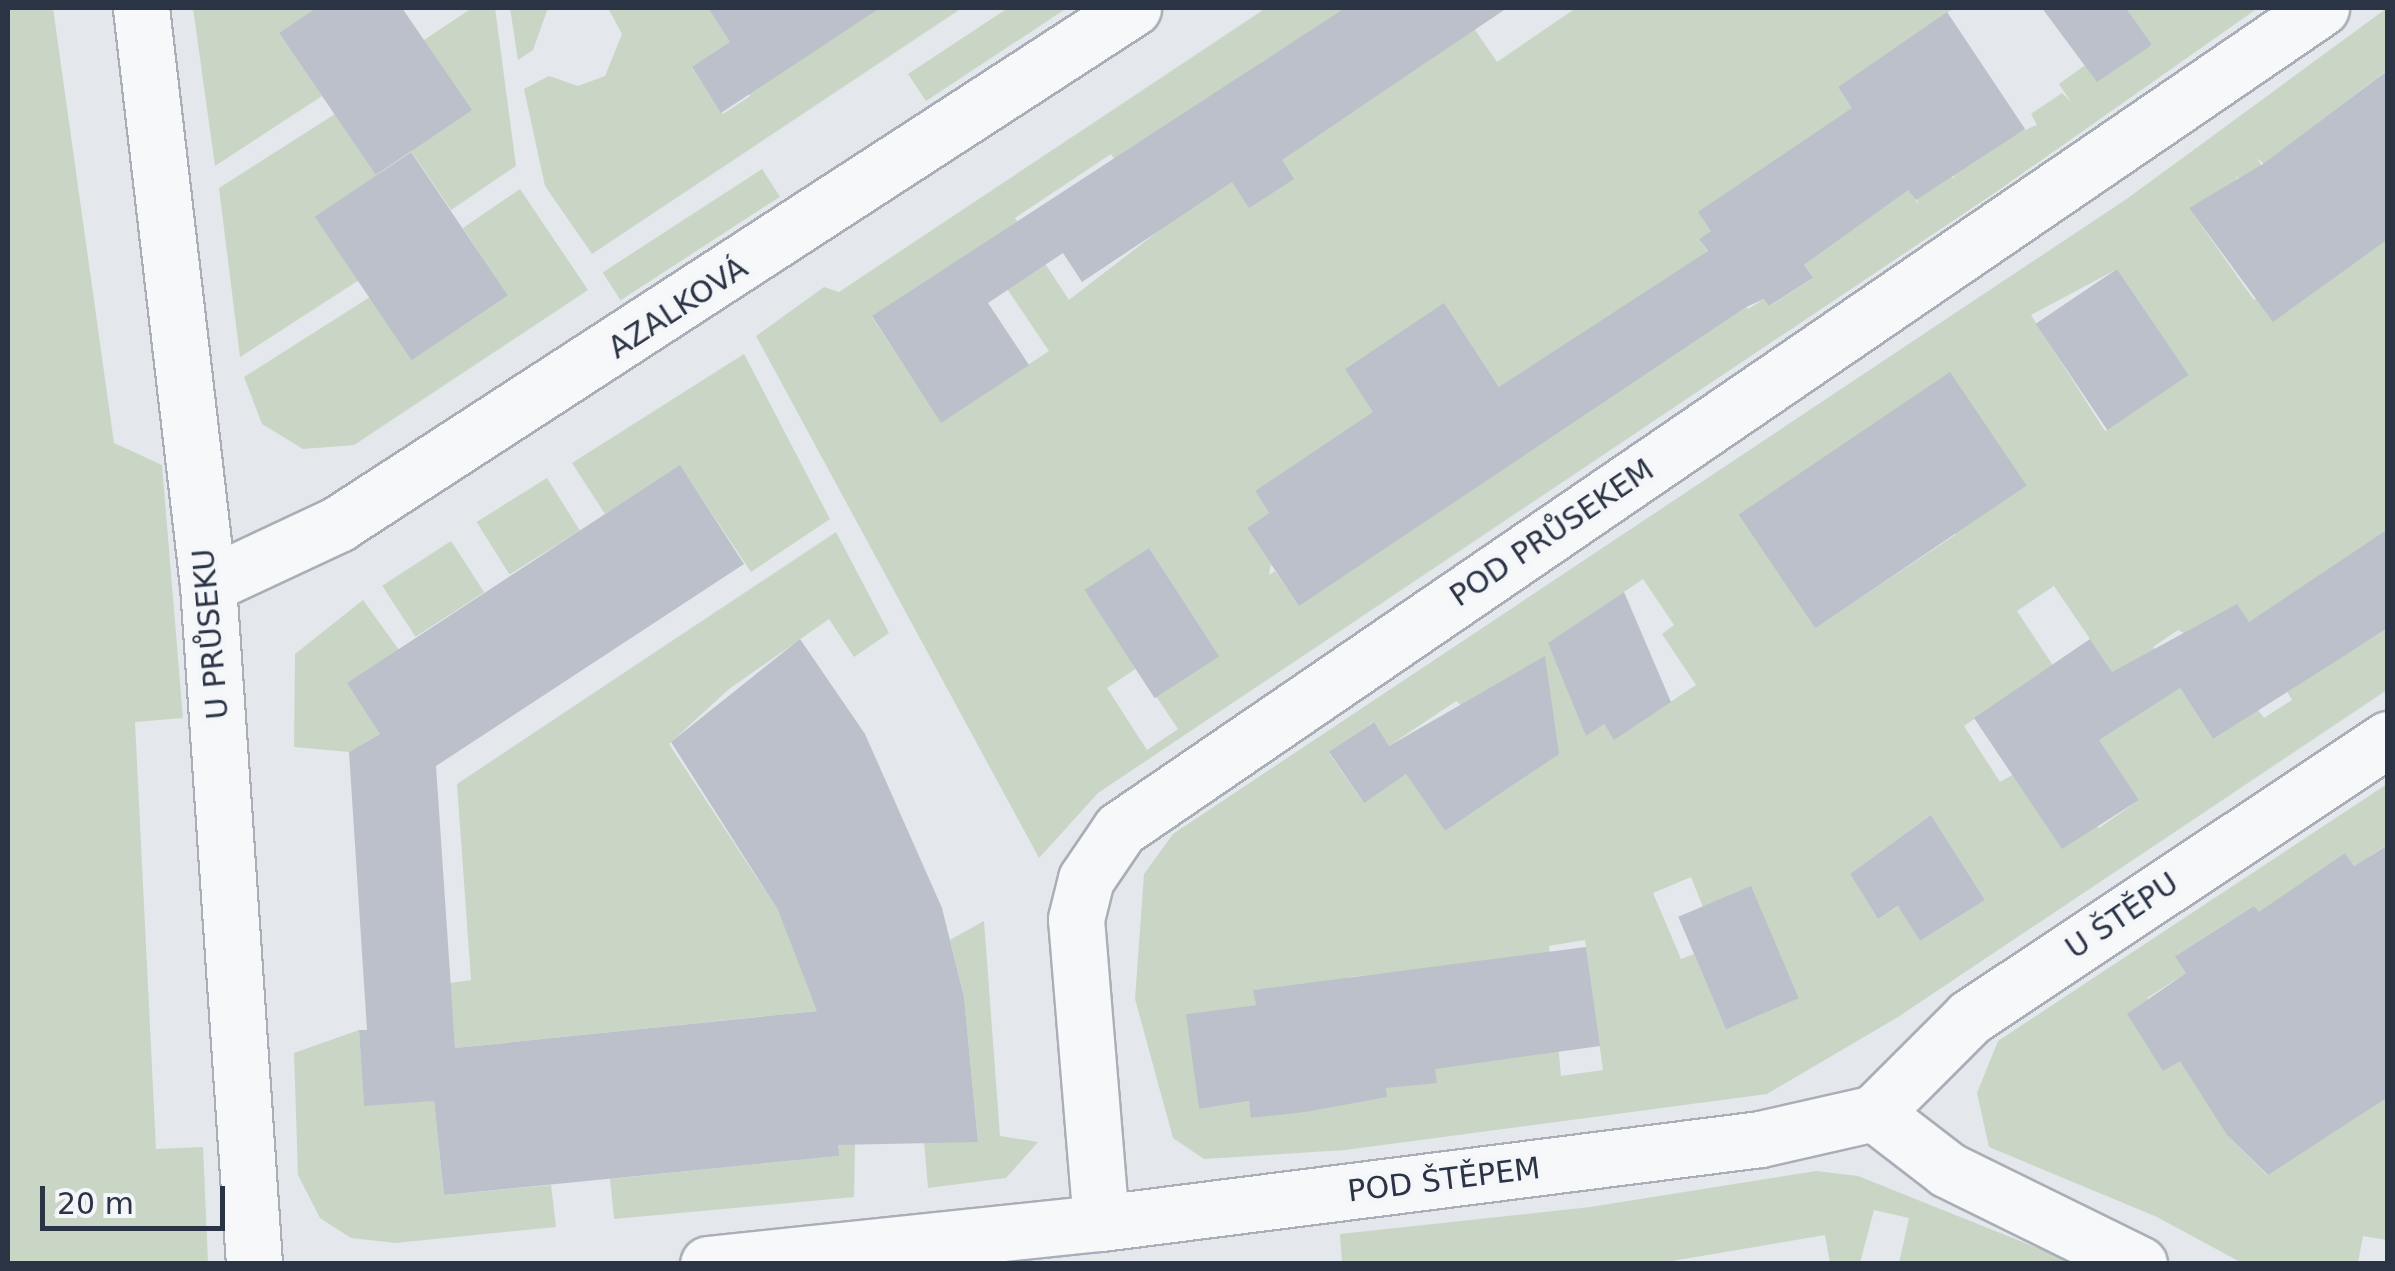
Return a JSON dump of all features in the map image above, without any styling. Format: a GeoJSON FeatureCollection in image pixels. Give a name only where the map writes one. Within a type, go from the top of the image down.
{"type":"FeatureCollection","features":[{"type":"Feature","properties":{"kind":"street","name":"U PRŮSEKU"},"geometry":{"type":"LineString","coordinates":[[141,8],[208,585],[254,1264]]}},
{"type":"Feature","properties":{"kind":"street","name":"AZALKOVÁ"},"geometry":{"type":"LineString","coordinates":[[208,585],[338,524],[1133,8]]}},
{"type":"Feature","properties":{"kind":"street","name":"POD PRŮSEKEM"},"geometry":{"type":"LineString","coordinates":[[1101,1223],[1076,919],[1094,864],[1138,815],[2322,8]]}},
{"type":"Feature","properties":{"kind":"street","name":"U ŠTĚPU"},"geometry":{"type":"LineString","coordinates":[[1874,1113],[1970,1018],[2388,739]]}},
{"type":"Feature","properties":{"kind":"street","name":"POD ŠTĚPEM"},"geometry":{"type":"LineString","coordinates":[[708,1264],[1101,1223],[1760,1139],[1874,1113]]}},
{"type":"Feature","properties":{"kind":"street"},"geometry":{"type":"LineString","coordinates":[[1874,1113],[1948,1170],[2138,1264]]}},
{"type":"Feature","properties":{"kind":"green space"},"geometry":{"type":"Polygon","coordinates":[[[8,8],[53,8],[114,443],[162,465],[183,718],[135,722],[156,1149],[203,1147],[208,1263],[8,1263],[8,8]]]}},
{"type":"Feature","properties":{"kind":"green space"},"geometry":{"type":"Polygon","coordinates":[[[193,8],[316,8],[279,33],[322,96],[215,166],[193,8]]]}},
{"type":"Feature","properties":{"kind":"green space"},"geometry":{"type":"Polygon","coordinates":[[[472,8],[495,8],[516,166],[451,210],[411,151],[424,40],[472,8]]]}},
{"type":"Feature","properties":{"kind":"green space"},"geometry":{"type":"Polygon","coordinates":[[[510,8],[548,8],[533,50],[518,60],[510,8]]]}},
{"type":"Feature","properties":{"kind":"green space"},"geometry":{"type":"Polygon","coordinates":[[[608,8],[708,8],[760,87],[867,15],[862,8],[962,8],[592,254],[545,186],[524,89],[549,76],[578,86],[605,76],[622,34],[608,8]],[[719,50],[692,68],[723,114],[750,96],[719,50]]]}},
{"type":"Feature","properties":{"kind":"green space"},"geometry":{"type":"Polygon","coordinates":[[[1008,8],[1067,8],[926,101],[908,74],[1008,8]]]}},
{"type":"Feature","properties":{"kind":"green space"},"geometry":{"type":"Polygon","coordinates":[[[1266,8],[1349,8],[1260,63],[1281,160],[1427,62],[1391,8],[1460,8],[1497,62],[1576,8],[1954,8],[1838,87],[1919,205],[1915,193],[1947,172],[1956,180],[1944,162],[2037,125],[2031,114],[2062,93],[2071,102],[2059,84],[2102,53],[2115,71],[2110,60],[2152,46],[2126,8],[2258,8],[1996,192],[1098,793],[1039,858],[756,336],[824,287],[839,292],[1266,8]],[[1111,154],[1015,218],[1069,300],[1161,229],[1111,154]],[[1711,231],[1699,239],[1748,309],[1764,299],[1770,306],[1812,279],[1804,265],[1836,242],[1711,231]],[[979,247],[872,317],[941,422],[1049,351],[979,247]],[[1444,304],[1345,369],[1538,445],[1444,304]],[[1255,491],[1269,513],[1247,528],[1271,564],[1269,575],[1275,571],[1299,605],[1373,555],[1255,491]],[[1149,548],[1085,591],[1128,655],[1219,656],[1149,548]],[[1137,668],[1107,688],[1147,750],[1178,729],[1137,668]]]}},
{"type":"Feature","properties":{"kind":"green space"},"geometry":{"type":"Polygon","coordinates":[[[2387,8],[2387,70],[2264,164],[2257,158],[2263,168],[2242,183],[2235,174],[2240,184],[2199,215],[2189,208],[2254,300],[2387,238],[2387,530],[2363,644],[2387,629],[2387,690],[1898,1017],[1767,1094],[1345,1150],[1204,1159],[1173,1138],[1135,999],[1144,874],[1173,834],[2128,198],[2387,8]],[[2117,269],[2031,315],[2105,431],[2188,375],[2117,269]],[[1741,516],[1815,628],[1955,533],[1741,516]],[[1643,579],[1549,643],[1614,739],[1696,685],[1662,634],[1674,625],[1643,579]],[[2054,586],[2017,611],[2060,676],[2080,682],[2107,664],[2054,586]],[[2178,630],[2153,647],[2213,739],[2258,710],[2264,718],[2292,700],[2286,690],[2178,630]],[[2031,680],[1964,726],[2000,782],[2012,775],[2099,828],[2139,800],[2083,717],[2031,680]],[[1456,701],[1389,746],[1373,722],[1329,753],[1363,802],[1406,774],[1445,831],[1538,768],[1456,701]],[[1931,815],[1850,874],[1878,919],[1899,906],[1920,941],[1985,900],[1931,815]],[[1691,877],[1653,893],[1681,959],[1694,954],[1726,1029],[1703,907],[1691,877]],[[1585,940],[1549,946],[1561,1076],[1603,1070],[1585,940]],[[1423,969],[1349,977],[1352,1007],[1386,1088],[1423,969]],[[1308,983],[1254,990],[1256,1005],[1187,1014],[1199,1109],[1249,1101],[1252,1118],[1305,1111],[1308,983]]]}},
{"type":"Feature","properties":{"kind":"green space"},"geometry":{"type":"Polygon","coordinates":[[[335,114],[377,176],[359,280],[240,357],[219,188],[335,114]]]}},
{"type":"Feature","properties":{"kind":"green space"},"geometry":{"type":"Polygon","coordinates":[[[762,169],[780,197],[621,300],[603,272],[762,169]]]}},
{"type":"Feature","properties":{"kind":"green space"},"geometry":{"type":"Polygon","coordinates":[[[520,189],[588,290],[354,445],[303,449],[262,424],[244,377],[370,297],[413,359],[507,296],[463,228],[520,189]]]}},
{"type":"Feature","properties":{"kind":"green space"},"geometry":{"type":"Polygon","coordinates":[[[744,354],[830,519],[751,572],[680,466],[605,514],[572,463],[744,354]]]}},
{"type":"Feature","properties":{"kind":"green space"},"geometry":{"type":"Polygon","coordinates":[[[547,478],[580,531],[509,575],[477,522],[547,478]]]}},
{"type":"Feature","properties":{"kind":"green space"},"geometry":{"type":"Polygon","coordinates":[[[836,532],[889,633],[854,657],[829,619],[729,689],[669,744],[795,936],[824,1010],[455,1048],[450,983],[471,980],[457,784],[836,532]]]}},
{"type":"Feature","properties":{"kind":"green space"},"geometry":{"type":"Polygon","coordinates":[[[451,541],[484,592],[415,637],[382,586],[451,541]]]}},
{"type":"Feature","properties":{"kind":"green space"},"geometry":{"type":"Polygon","coordinates":[[[363,600],[399,650],[380,734],[349,752],[294,747],[295,654],[363,600]]]}},
{"type":"Feature","properties":{"kind":"green space"},"geometry":{"type":"Polygon","coordinates":[[[2387,784],[2387,845],[2354,866],[2345,853],[2315,874],[2387,985],[2387,1240],[2363,1236],[2358,1263],[2242,1263],[2157,1217],[1989,1147],[1977,1093],[1998,1041],[2387,784]],[[2254,906],[2176,955],[2186,973],[2147,998],[2227,1135],[2267,1175],[2361,1114],[2299,975],[2254,906]]]}},
{"type":"Feature","properties":{"kind":"green space"},"geometry":{"type":"Polygon","coordinates":[[[984,921],[1000,1136],[1038,1142],[1006,1178],[928,1188],[924,1142],[978,1141],[964,997],[950,940],[984,921]]]}},
{"type":"Feature","properties":{"kind":"green space"},"geometry":{"type":"Polygon","coordinates":[[[359,1030],[364,1105],[434,1101],[444,1195],[551,1185],[556,1227],[395,1243],[351,1238],[320,1218],[298,1175],[294,1053],[359,1030]]]}},
{"type":"Feature","properties":{"kind":"green space"},"geometry":{"type":"Polygon","coordinates":[[[855,1144],[854,1197],[614,1219],[610,1179],[838,1156],[838,1145],[855,1144]]]}},
{"type":"Feature","properties":{"kind":"green space"},"geometry":{"type":"Polygon","coordinates":[[[1816,1171],[1858,1176],[2075,1263],[1899,1263],[1909,1218],[1874,1210],[1860,1263],[1830,1263],[1825,1235],[1660,1263],[1342,1263],[1340,1234],[1590,1207],[1816,1171]]]}},
{"type":"Feature","properties":{"kind":"building"},"geometry":{"type":"Polygon","coordinates":[[[316,8],[402,8],[472,110],[376,175],[279,33],[316,8]]]}},
{"type":"Feature","properties":{"kind":"building"},"geometry":{"type":"Polygon","coordinates":[[[708,8],[880,8],[721,113],[692,67],[730,42],[708,8]]]}},
{"type":"Feature","properties":{"kind":"building"},"geometry":{"type":"Polygon","coordinates":[[[1345,8],[1507,8],[1282,160],[1294,179],[1249,208],[1232,182],[1082,282],[1063,253],[988,303],[1029,365],[941,423],[872,316],[1345,8]]]}},
{"type":"Feature","properties":{"kind":"building"},"geometry":{"type":"Polygon","coordinates":[[[2042,8],[2126,8],[2152,45],[2097,82],[2042,8]]]}},
{"type":"Feature","properties":{"kind":"building"},"geometry":{"type":"Polygon","coordinates":[[[1947,12],[2025,129],[1916,200],[1908,190],[1804,265],[1813,278],[1769,306],[1764,299],[1746,307],[1299,606],[1247,528],[1269,513],[1255,491],[1373,412],[1345,369],[1444,303],[1499,387],[1708,251],[1699,239],[1711,231],[1698,212],[1852,108],[1838,87],[1947,12]]]}},
{"type":"Feature","properties":{"kind":"building"},"geometry":{"type":"Polygon","coordinates":[[[2388,70],[2388,239],[2273,322],[2189,208],[2263,164],[2388,70]]]}},
{"type":"Feature","properties":{"kind":"building"},"geometry":{"type":"Polygon","coordinates":[[[411,152],[508,295],[412,360],[315,217],[411,152]]]}},
{"type":"Feature","properties":{"kind":"building"},"geometry":{"type":"Polygon","coordinates":[[[2117,269],[2189,375],[2107,430],[2036,324],[2117,269]]]}},
{"type":"Feature","properties":{"kind":"building"},"geometry":{"type":"Polygon","coordinates":[[[1950,372],[2027,486],[1815,628],[1739,515],[1950,372]]]}},
{"type":"Feature","properties":{"kind":"building"},"geometry":{"type":"Polygon","coordinates":[[[680,465],[744,564],[436,766],[455,1048],[817,1011],[778,910],[671,742],[800,639],[865,734],[942,908],[964,997],[978,1142],[838,1145],[839,1156],[444,1195],[434,1101],[364,1106],[359,1030],[367,1030],[349,752],[380,734],[347,683],[680,465]]]}},
{"type":"Feature","properties":{"kind":"building"},"geometry":{"type":"Polygon","coordinates":[[[2388,529],[2388,628],[2213,739],[2180,688],[2099,740],[2139,800],[2062,849],[1974,718],[2090,639],[2112,672],[2237,604],[2249,622],[2388,529]]]}},
{"type":"Feature","properties":{"kind":"building"},"geometry":{"type":"Polygon","coordinates":[[[1149,548],[1219,656],[1155,698],[1084,590],[1149,548]]]}},
{"type":"Feature","properties":{"kind":"building"},"geometry":{"type":"Polygon","coordinates":[[[1624,592],[1671,702],[1614,740],[1604,724],[1586,736],[1548,643],[1624,592]]]}},
{"type":"Feature","properties":{"kind":"building"},"geometry":{"type":"Polygon","coordinates":[[[1545,656],[1559,754],[1445,831],[1406,774],[1364,803],[1329,752],[1374,722],[1389,746],[1545,656]]]}},
{"type":"Feature","properties":{"kind":"building"},"geometry":{"type":"Polygon","coordinates":[[[1931,815],[1985,900],[1920,941],[1898,906],[1878,919],[1850,874],[1931,815]]]}},
{"type":"Feature","properties":{"kind":"building"},"geometry":{"type":"Polygon","coordinates":[[[2388,845],[2388,1097],[2268,1175],[2227,1135],[2180,1061],[2163,1071],[2127,1014],[2186,973],[2175,956],[2254,906],[2259,912],[2345,853],[2354,866],[2388,845]]]}},
{"type":"Feature","properties":{"kind":"building"},"geometry":{"type":"Polygon","coordinates":[[[1751,886],[1799,998],[1726,1029],[1678,917],[1751,886]]]}},
{"type":"Feature","properties":{"kind":"building"},"geometry":{"type":"Polygon","coordinates":[[[1586,947],[1600,1046],[1435,1069],[1437,1083],[1386,1088],[1387,1097],[1305,1112],[1251,1118],[1249,1101],[1199,1109],[1186,1014],[1256,1005],[1253,990],[1586,947]]]}}]}
